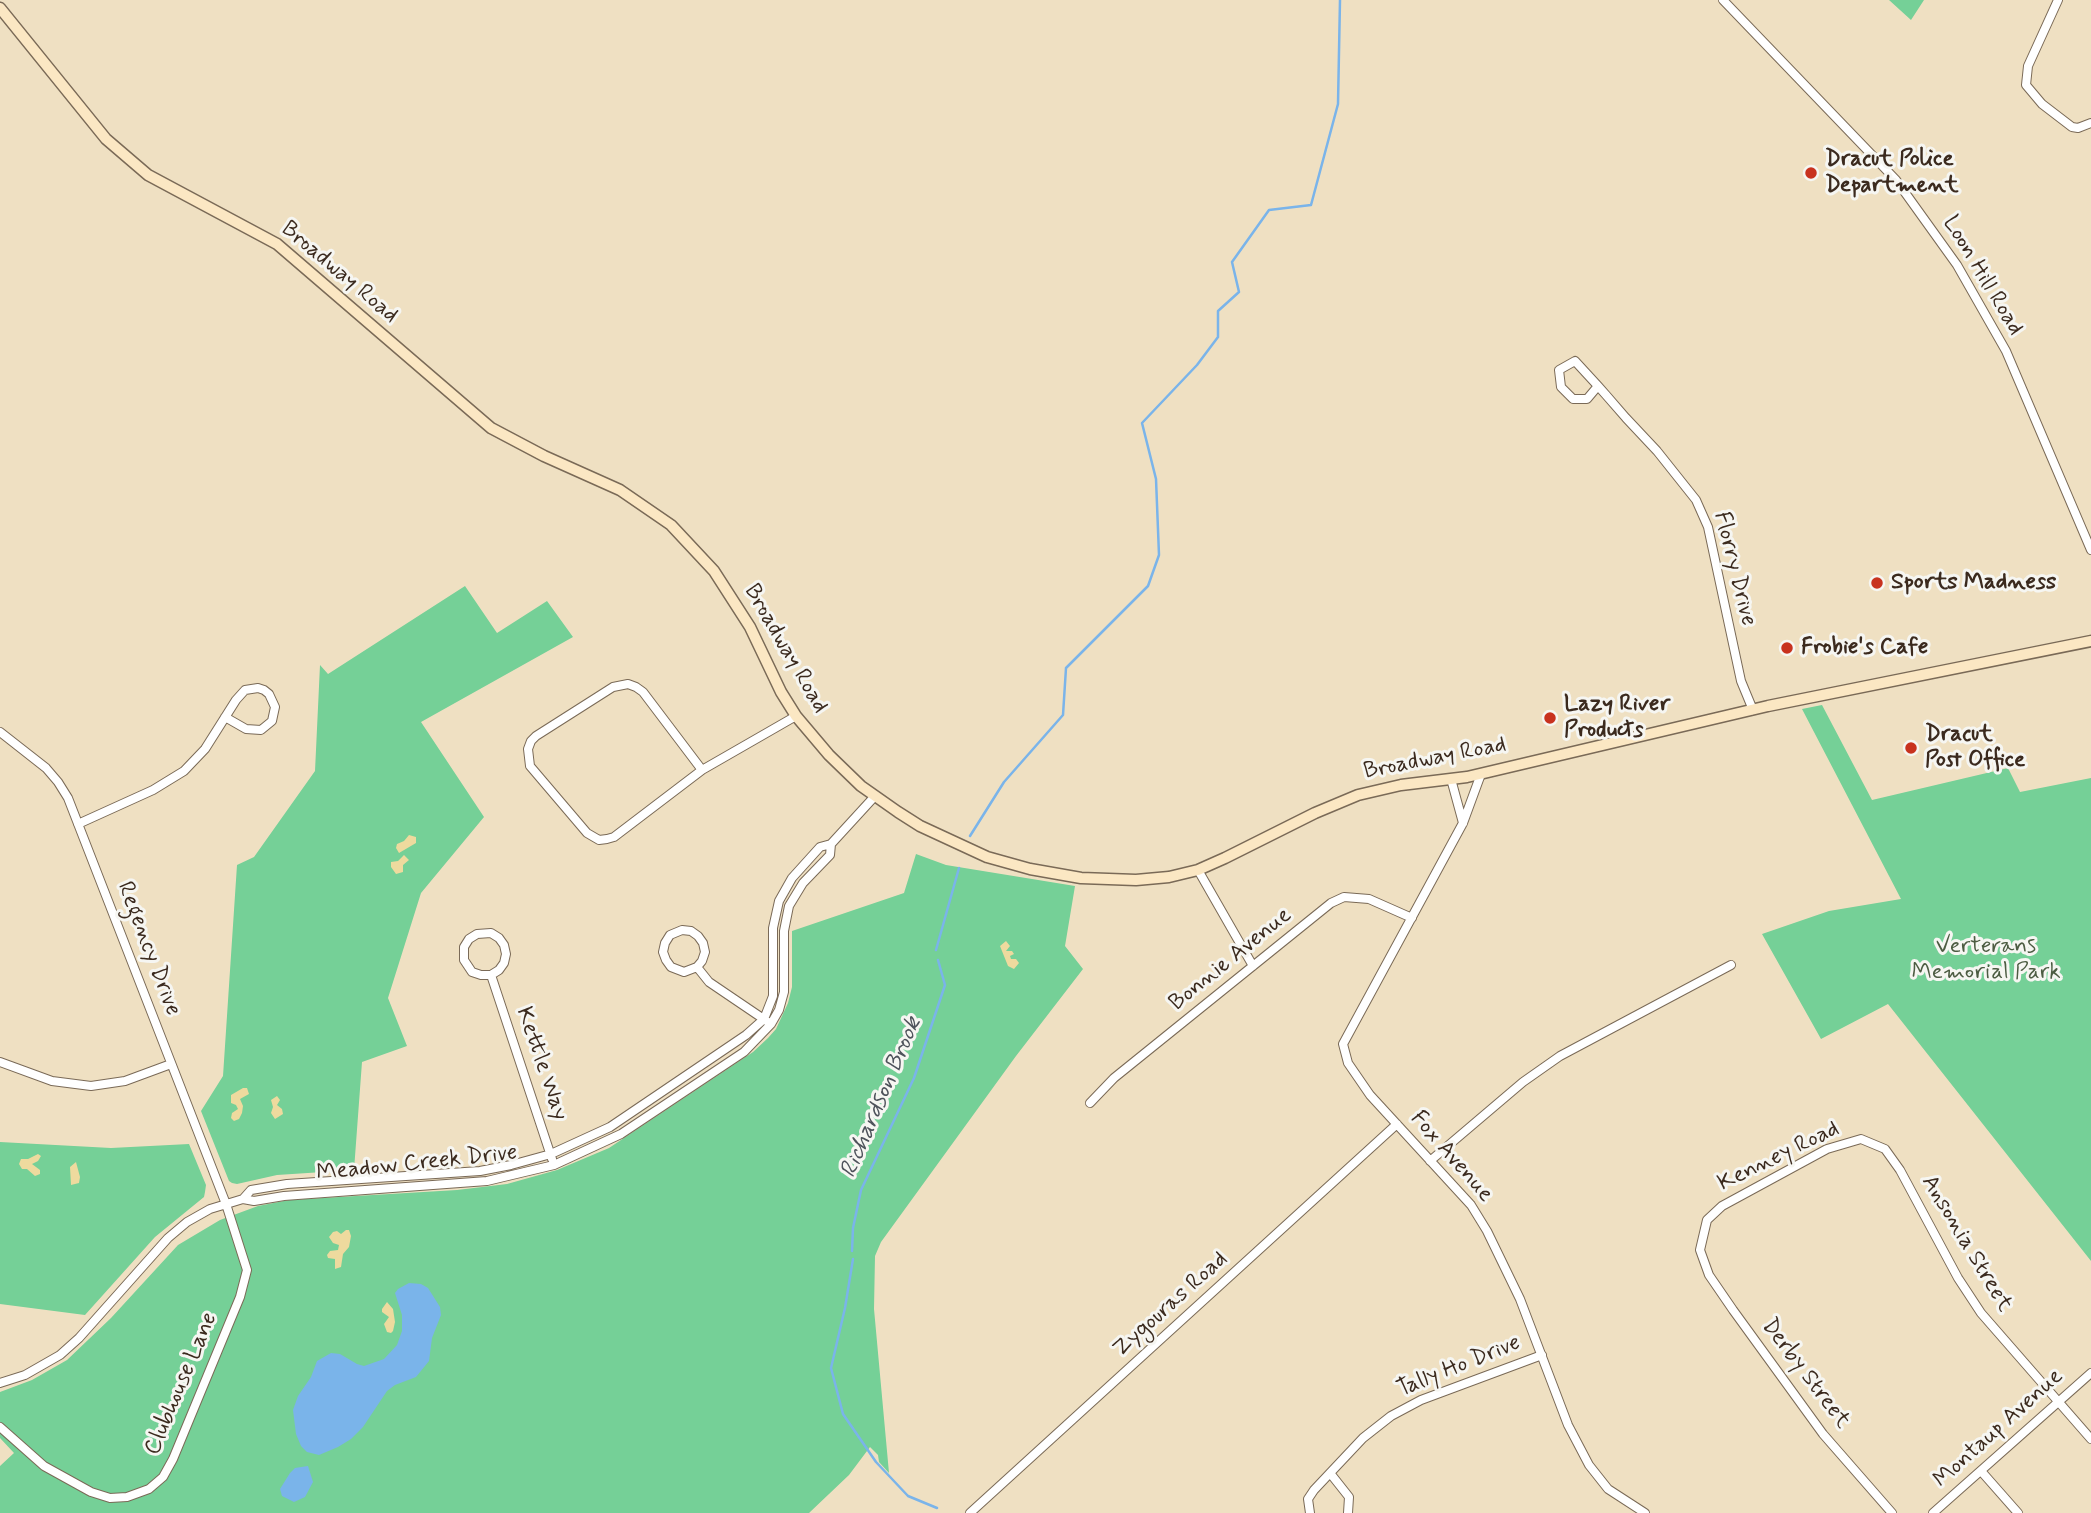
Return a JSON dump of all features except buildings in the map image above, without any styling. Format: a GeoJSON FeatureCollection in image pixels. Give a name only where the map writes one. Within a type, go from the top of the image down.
{"type":"FeatureCollection","features":[{"type":"Feature","properties":{"kind":"main road","name":"Broadway Road"},"geometry":{"type":"LineString","coordinates":[[0,8],[106,139],[148,175],[277,244],[491,428],[544,456],[620,490],[671,525],[714,571],[750,627],[781,692],[796,716],[829,755],[875,796],[920,826],[987,857],[1030,869],[1081,878],[1136,880],[1168,877],[1198,870],[1358,795],[1401,785],[1481,774],[1752,710],[2091,641]]}},
{"type":"Feature","properties":{"kind":"street","name":"Loon Hill Road"},"geometry":{"type":"LineString","coordinates":[[1723,0],[1896,180],[1957,265],[2006,351],[2091,550]]}},
{"type":"Feature","properties":{"kind":"street"},"geometry":{"type":"LineString","coordinates":[[2058,0],[2028,66],[2026,85],[2042,104],[2073,127],[2091,123]]}},
{"type":"Feature","properties":{"kind":"street","name":"Florry Drive"},"geometry":{"type":"LineString","coordinates":[[1598,386],[1587,399],[1573,399],[1561,387],[1559,370],[1575,361],[1598,386],[1685,485],[1703,513],[1741,681],[1752,710]]}},
{"type":"Feature","properties":{"kind":"street"},"geometry":{"type":"LineString","coordinates":[[702,770],[643,692],[628,684],[613,687],[536,736],[528,749],[530,766],[587,833],[599,840],[614,837],[702,770],[796,716]]}},
{"type":"Feature","properties":{"kind":"street"},"geometry":{"type":"LineString","coordinates":[[78,824],[153,790],[184,771],[205,749],[225,717],[240,694],[251,688],[258,688],[270,694],[275,707],[272,721],[261,730],[246,729],[225,717]]}},
{"type":"Feature","properties":{"kind":"street","name":"Regency Drive"},"geometry":{"type":"LineString","coordinates":[[0,732],[39,762],[58,782],[68,798],[226,1204]]}},
{"type":"Feature","properties":{"kind":"street","name":"Fox Avenue"},"geometry":{"type":"LineString","coordinates":[[1481,774],[1463,823],[1343,1044],[1348,1063],[1370,1095],[1471,1205],[1487,1231],[1520,1299],[1568,1425],[1589,1465],[1608,1489],[1645,1513]]}},
{"type":"Feature","properties":{"kind":"street"},"geometry":{"type":"LineString","coordinates":[[1451,779],[1463,823]]}},
{"type":"Feature","properties":{"kind":"street","name":"Meadow Creek Drive"},"geometry":{"type":"LineString","coordinates":[[243,1199],[251,1190],[275,1185],[480,1171],[511,1166],[551,1154],[600,1133],[767,1022],[773,996],[775,915],[785,889],[820,847],[831,844],[875,796]]}},
{"type":"Feature","properties":{"kind":"street","name":"Meadow Creek Drive"},"geometry":{"type":"LineString","coordinates":[[0,1383],[25,1375],[60,1355],[79,1338],[168,1238],[210,1209],[243,1199],[254,1201],[284,1196],[487,1181],[554,1165],[614,1138],[744,1052],[779,1010],[785,992],[784,931],[789,906],[803,883],[830,855],[831,844]]}},
{"type":"Feature","properties":{"kind":"street"},"geometry":{"type":"LineString","coordinates":[[1198,870],[1253,967]]}},
{"type":"Feature","properties":{"kind":"street","name":"Bonnie Avenue"},"geometry":{"type":"LineString","coordinates":[[1090,1103],[1114,1078],[1331,903],[1344,897],[1369,899],[1412,918]]}},
{"type":"Feature","properties":{"kind":"street"},"geometry":{"type":"LineString","coordinates":[[682,930],[698,936],[705,952],[697,967],[684,972],[675,970],[668,964],[664,947],[670,935],[682,930]]}},
{"type":"Feature","properties":{"kind":"street"},"geometry":{"type":"LineString","coordinates":[[482,932],[495,935],[506,950],[502,967],[491,975],[477,974],[464,961],[466,942],[482,932]]}},
{"type":"Feature","properties":{"kind":"street"},"geometry":{"type":"LineString","coordinates":[[774,951],[785,950]]}},
{"type":"Feature","properties":{"kind":"street"},"geometry":{"type":"LineString","coordinates":[[1430,1161],[1523,1082],[1560,1056],[1731,965]]}},
{"type":"Feature","properties":{"kind":"street"},"geometry":{"type":"LineString","coordinates":[[697,967],[709,982],[767,1022]]}},
{"type":"Feature","properties":{"kind":"street","name":"Kettle Way"},"geometry":{"type":"LineString","coordinates":[[491,975],[554,1165]]}},
{"type":"Feature","properties":{"kind":"street"},"geometry":{"type":"LineString","coordinates":[[0,1062],[52,1081],[91,1086],[116,1083],[171,1064]]}},
{"type":"Feature","properties":{"kind":"street"},"geometry":{"type":"LineString","coordinates":[[656,1096],[663,1106]]}},
{"type":"Feature","properties":{"kind":"street","name":"Zygouras Road"},"geometry":{"type":"LineString","coordinates":[[970,1513],[1397,1125]]}},
{"type":"Feature","properties":{"kind":"street","name":"Kenney Road"},"geometry":{"type":"LineString","coordinates":[[1700,1250],[1707,1220],[1722,1206],[1827,1149],[1861,1139]]}},
{"type":"Feature","properties":{"kind":"street","name":"Ansonia Street"},"geometry":{"type":"LineString","coordinates":[[1861,1139],[1885,1149],[1900,1170],[1958,1278],[1980,1313],[2091,1439]]}},
{"type":"Feature","properties":{"kind":"street"},"geometry":{"type":"LineString","coordinates":[[384,1178],[385,1189]]}},
{"type":"Feature","properties":{"kind":"street","name":"Clubhouse Lane"},"geometry":{"type":"LineString","coordinates":[[0,1427],[44,1466],[79,1487],[102,1496],[127,1497],[142,1493],[156,1483],[173,1459],[244,1287],[246,1262],[226,1204]]}},
{"type":"Feature","properties":{"kind":"street","name":"Derby Street"},"geometry":{"type":"LineString","coordinates":[[1700,1250],[1709,1275],[1823,1434],[1892,1513]]}},
{"type":"Feature","properties":{"kind":"street","name":"Tally Ho Drive"},"geometry":{"type":"LineString","coordinates":[[1310,1513],[1310,1496],[1376,1426],[1405,1408],[1542,1355]]}},
{"type":"Feature","properties":{"kind":"street","name":"Montaup Avenue"},"geometry":{"type":"LineString","coordinates":[[1933,1513],[2091,1373]]}},
{"type":"Feature","properties":{"kind":"street"},"geometry":{"type":"LineString","coordinates":[[1981,1471],[2018,1513]]}},
{"type":"Feature","properties":{"kind":"street"},"geometry":{"type":"LineString","coordinates":[[1330,1473],[1349,1497],[1348,1513]]}},
{"type":"Feature","properties":{"kind":"green space"},"geometry":{"type":"Polygon","coordinates":[[[1889,0],[1924,0],[1911,20],[1889,0]]]}},
{"type":"Feature","properties":{"kind":"green space"},"geometry":{"type":"Polygon","coordinates":[[[465,586],[497,633],[547,601],[573,637],[421,722],[484,817],[421,893],[388,998],[407,1046],[362,1062],[354,1170],[277,1175],[232,1183],[201,1111],[223,1076],[237,865],[254,857],[315,771],[320,665],[328,674],[465,586]]]}},
{"type":"Feature","properties":{"kind":"green space","name":"Verterans Memorial Park"},"geometry":{"type":"Polygon","coordinates":[[[1822,705],[1872,800],[2008,768],[2020,792],[2091,778],[2091,1261],[1888,1004],[1821,1039],[1762,934],[1829,911],[1901,899],[1802,709],[1822,705]]]}},
{"type":"Feature","properties":{"kind":"green space"},"geometry":{"type":"Polygon","coordinates":[[[916,854],[946,865],[1075,886],[1065,946],[1083,969],[1016,1056],[881,1242],[875,1256],[874,1309],[889,1473],[870,1447],[849,1475],[809,1513],[0,1513],[0,1466],[14,1453],[0,1438],[0,1392],[32,1380],[67,1360],[111,1318],[178,1245],[220,1220],[258,1206],[289,1200],[457,1190],[507,1184],[557,1170],[609,1148],[753,1052],[768,1038],[776,1029],[792,987],[792,931],[904,893],[916,854]]]}},
{"type":"Feature","properties":{"kind":"green space"},"geometry":{"type":"Polygon","coordinates":[[[0,1142],[111,1148],[189,1144],[206,1185],[204,1197],[155,1237],[85,1315],[0,1304],[0,1142]]]}},
{"type":"Feature","properties":{"kind":"sand"},"geometry":{"type":"Polygon","coordinates":[[[409,835],[416,837],[416,843],[399,853],[397,844],[409,835]]]}},
{"type":"Feature","properties":{"kind":"sand"},"geometry":{"type":"Polygon","coordinates":[[[404,855],[409,860],[403,865],[403,872],[396,874],[391,862],[398,861],[404,855]]]}},
{"type":"Feature","properties":{"kind":"sand"},"geometry":{"type":"Polygon","coordinates":[[[1006,941],[1010,946],[1006,951],[1012,951],[1014,954],[1010,956],[1011,959],[1016,959],[1019,963],[1014,969],[1008,966],[1000,946],[1006,941]]]}},
{"type":"Feature","properties":{"kind":"sand"},"geometry":{"type":"Polygon","coordinates":[[[247,1088],[249,1094],[240,1099],[242,1113],[239,1119],[234,1121],[231,1118],[232,1113],[238,1109],[231,1103],[231,1095],[247,1088]]]}},
{"type":"Feature","properties":{"kind":"sand"},"geometry":{"type":"Polygon","coordinates":[[[277,1096],[280,1100],[277,1105],[283,1114],[275,1119],[271,1113],[271,1100],[277,1096]]]}},
{"type":"Feature","properties":{"kind":"sand"},"geometry":{"type":"Polygon","coordinates":[[[38,1154],[41,1156],[38,1161],[32,1164],[40,1170],[40,1174],[35,1176],[27,1169],[22,1169],[19,1164],[21,1159],[38,1154]]]}},
{"type":"Feature","properties":{"kind":"sand"},"geometry":{"type":"Polygon","coordinates":[[[76,1162],[79,1183],[71,1185],[70,1167],[76,1162]]]}},
{"type":"Feature","properties":{"kind":"sand"},"geometry":{"type":"Polygon","coordinates":[[[349,1230],[351,1236],[349,1247],[343,1254],[341,1267],[335,1269],[335,1259],[328,1258],[327,1255],[330,1251],[338,1250],[339,1245],[333,1243],[329,1237],[333,1232],[341,1234],[349,1230]]]}},
{"type":"Feature","properties":{"kind":"sand"},"geometry":{"type":"Polygon","coordinates":[[[387,1302],[393,1309],[395,1322],[391,1333],[387,1332],[384,1324],[389,1317],[382,1312],[387,1302]]]}},
{"type":"Feature","properties":{"kind":"water"},"geometry":{"type":"Polygon","coordinates":[[[409,1283],[428,1288],[440,1307],[441,1315],[432,1338],[429,1361],[416,1377],[387,1391],[363,1427],[351,1439],[319,1455],[307,1452],[296,1434],[293,1410],[317,1361],[331,1353],[340,1354],[364,1366],[384,1359],[397,1345],[402,1331],[402,1315],[395,1293],[409,1283]]]}},
{"type":"Feature","properties":{"kind":"water"},"geometry":{"type":"Polygon","coordinates":[[[308,1466],[313,1482],[305,1497],[294,1502],[282,1496],[280,1489],[290,1473],[295,1468],[308,1466]]]}},
{"type":"Feature","properties":{"kind":"waterway","name":"Richardson Brook"},"geometry":{"type":"LineString","coordinates":[[970,836],[1004,782],[1063,715],[1066,668],[1148,586],[1159,555],[1156,479],[1142,423],[1197,365],[1218,337],[1218,311],[1239,292],[1232,262],[1269,210],[1311,205],[1338,104],[1340,0]]}},
{"type":"Feature","properties":{"kind":"waterway","name":"Richardson Brook"},"geometry":{"type":"LineString","coordinates":[[936,950],[959,868]]}},
{"type":"Feature","properties":{"kind":"waterway","name":"Richardson Brook"},"geometry":{"type":"LineString","coordinates":[[852,1251],[853,1228],[861,1190],[914,1078],[945,985],[938,960]]}},
{"type":"Feature","properties":{"kind":"waterway","name":"Richardson Brook"},"geometry":{"type":"LineString","coordinates":[[853,1259],[831,1368],[843,1414],[876,1462],[908,1496],[937,1508]]}},
{"type":"Feature","properties":{"kind":"place","name":"Dracut Police Department"},"geometry":{"type":"Point","coordinates":[1811,173]}},
{"type":"Feature","properties":{"kind":"place","name":"Sports Madness"},"geometry":{"type":"Point","coordinates":[1877,583]}},
{"type":"Feature","properties":{"kind":"place","name":"Frobie's Cafe"},"geometry":{"type":"Point","coordinates":[1787,648]}},
{"type":"Feature","properties":{"kind":"place","name":"Lazy River Products"},"geometry":{"type":"Point","coordinates":[1550,718]}},
{"type":"Feature","properties":{"kind":"place","name":"Dracut Post Office"},"geometry":{"type":"Point","coordinates":[1911,748]}}]}
